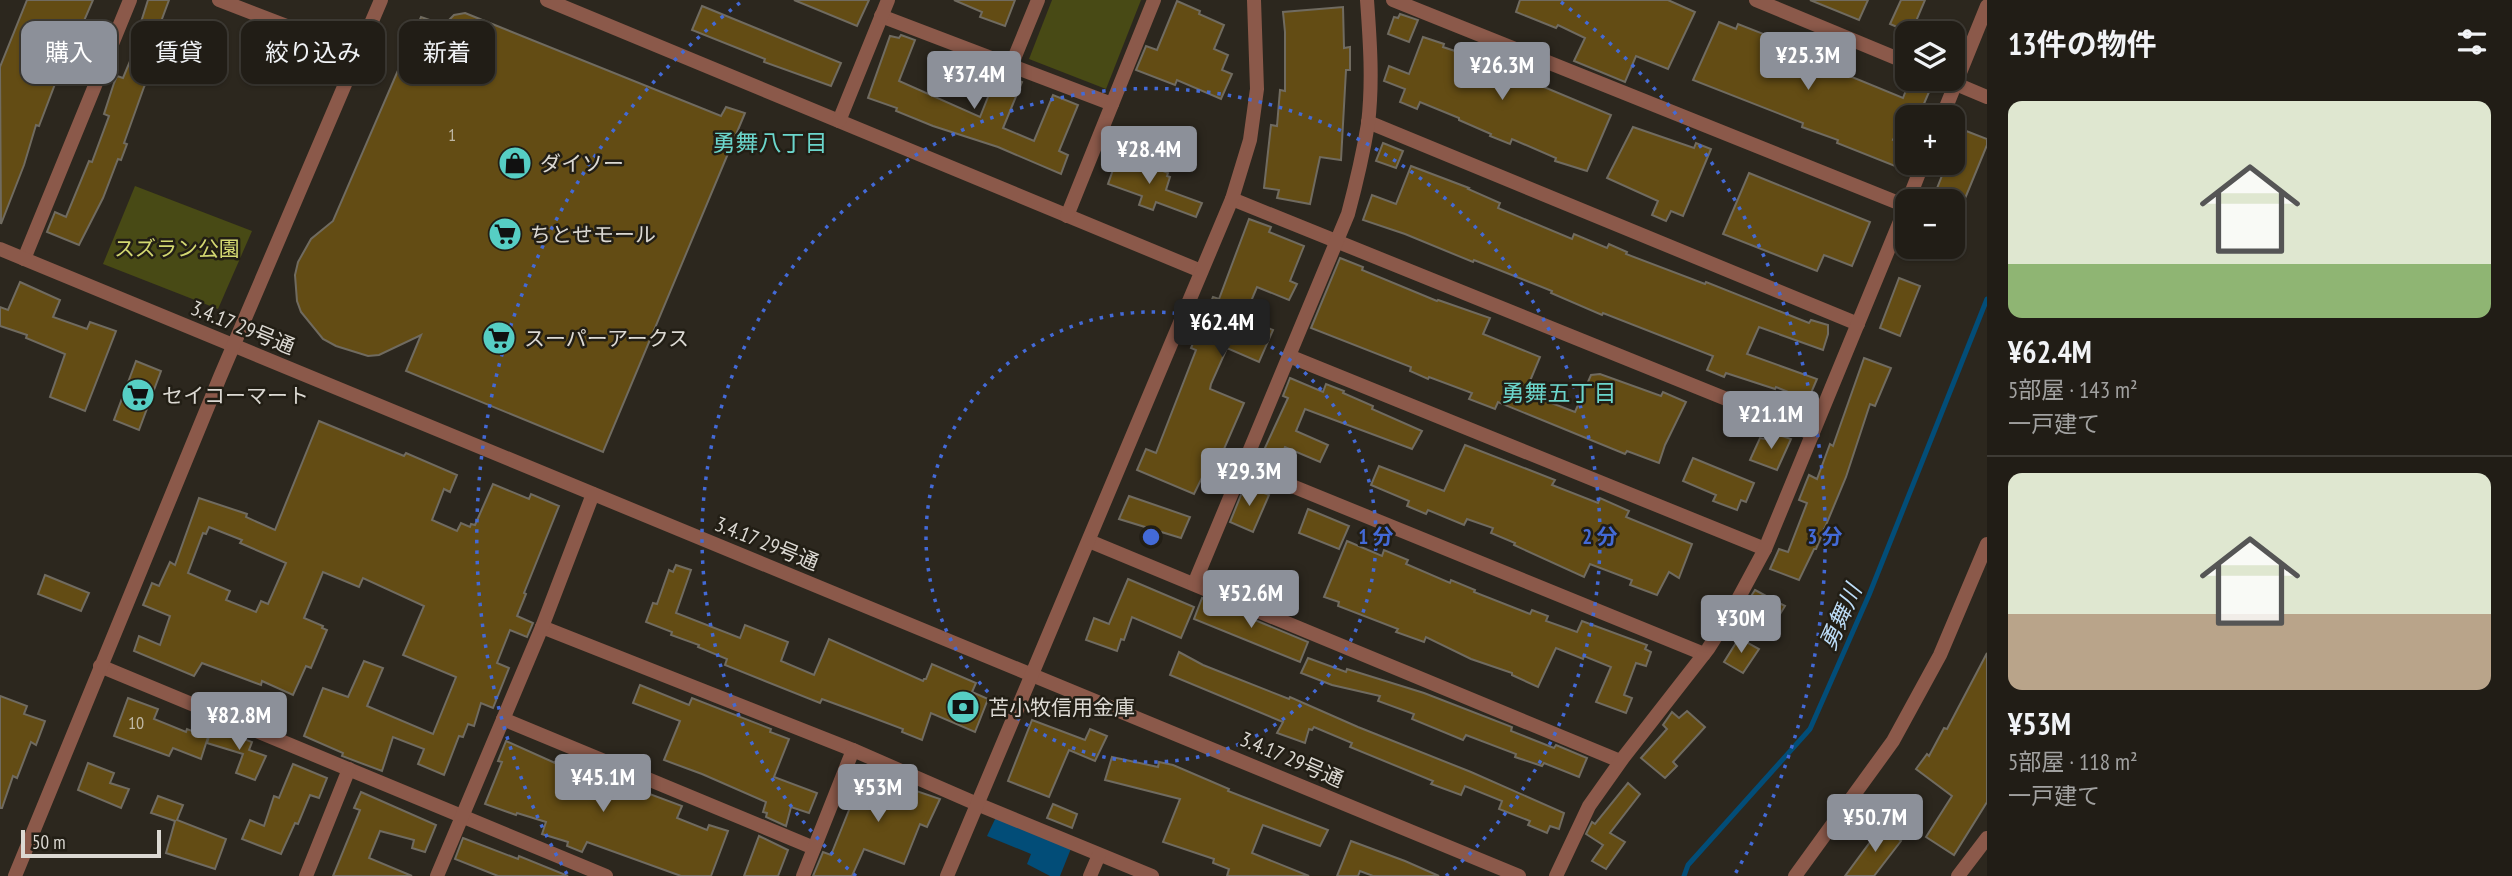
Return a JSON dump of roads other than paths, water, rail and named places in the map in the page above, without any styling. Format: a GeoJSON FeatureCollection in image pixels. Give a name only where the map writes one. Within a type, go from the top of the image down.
{"type":"FeatureCollection","features":[{"type":"Feature","properties":{"kind":"street"},"geometry":{"type":"LineString","coordinates":[[24,259],[130,0]]}},
{"type":"Feature","properties":{"kind":"street"},"geometry":{"type":"LineString","coordinates":[[219,0],[274,21]]}},
{"type":"Feature","properties":{"kind":"street"},"geometry":{"type":"LineString","coordinates":[[371,21],[381,0]]}},
{"type":"Feature","properties":{"kind":"street"},"geometry":{"type":"LineString","coordinates":[[547,0],[1201,271]]}},
{"type":"Feature","properties":{"kind":"street"},"geometry":{"type":"LineString","coordinates":[[839,121],[888,0]]}},
{"type":"Feature","properties":{"kind":"street"},"geometry":{"type":"LineString","coordinates":[[1011,66],[1038,0]]}},
{"type":"Feature","properties":{"kind":"street"},"geometry":{"type":"LineString","coordinates":[[1068,216],[1154,0]]}},
{"type":"Feature","properties":{"kind":"street"},"geometry":{"type":"LineString","coordinates":[[947,876],[1232,198],[1250,140],[1257,89],[1254,0]]}},
{"type":"Feature","properties":{"kind":"street"},"geometry":{"type":"LineString","coordinates":[[1194,584],[1337,241],[1355,187],[1368,122],[1371,55],[1367,0]]}},
{"type":"Feature","properties":{"kind":"street"},"geometry":{"type":"LineString","coordinates":[[1393,0],[1895,198]]}},
{"type":"Feature","properties":{"kind":"street"},"geometry":{"type":"LineString","coordinates":[[1756,0],[1895,59]]}},
{"type":"Feature","properties":{"kind":"street"},"geometry":{"type":"LineString","coordinates":[[1965,51],[1987,6]]}},
{"type":"Feature","properties":{"kind":"street"},"geometry":{"type":"LineString","coordinates":[[881,16],[1112,104]]}},
{"type":"Feature","properties":{"kind":"street"},"geometry":{"type":"LineString","coordinates":[[15,876],[344,84]]}},
{"type":"Feature","properties":{"kind":"street"},"geometry":{"type":"LineString","coordinates":[[1965,87],[1987,97]]}},
{"type":"Feature","properties":{"kind":"street"},"geometry":{"type":"LineString","coordinates":[[1368,122],[1858,324]]}},
{"type":"Feature","properties":{"kind":"street"},"geometry":{"type":"LineString","coordinates":[[1232,198],[1813,434]]}},
{"type":"Feature","properties":{"kind":"street"},"geometry":{"type":"LineString","coordinates":[[1556,876],[1589,806],[1620,761],[1704,654],[1730,614],[1765,548],[1895,233]]}},
{"type":"Feature","properties":{"kind":"street","name":"3.4.17 29号通"},"geometry":{"type":"LineString","coordinates":[[0,249],[1519,876]]}},
{"type":"Feature","properties":{"kind":"street"},"geometry":{"type":"LineString","coordinates":[[1289,356],[1765,548]]}},
{"type":"Feature","properties":{"kind":"street"},"geometry":{"type":"LineString","coordinates":[[1243,466],[1704,654]]}},
{"type":"Feature","properties":{"kind":"street"},"geometry":{"type":"LineString","coordinates":[[437,876],[542,627],[593,494]]}},
{"type":"Feature","properties":{"kind":"street"},"geometry":{"type":"LineString","coordinates":[[1089,541],[1620,761]]}},
{"type":"Feature","properties":{"kind":"street"},"geometry":{"type":"LineString","coordinates":[[1796,876],[1893,741],[1940,654],[1987,544]]}},
{"type":"Feature","properties":{"kind":"street"},"geometry":{"type":"LineString","coordinates":[[542,627],[853,750],[1152,876]]}},
{"type":"Feature","properties":{"kind":"street"},"geometry":{"type":"LineString","coordinates":[[100,666],[606,876]]}},
{"type":"Feature","properties":{"kind":"street"},"geometry":{"type":"LineString","coordinates":[[503,719],[814,848]]}},
{"type":"Feature","properties":{"kind":"street"},"geometry":{"type":"LineString","coordinates":[[803,876],[853,750]]}},
{"type":"Feature","properties":{"kind":"street"},"geometry":{"type":"LineString","coordinates":[[306,876],[349,769]]}},
{"type":"Feature","properties":{"kind":"street"},"geometry":{"type":"LineString","coordinates":[[1958,876],[1987,838]]}},
{"type":"Feature","properties":{"kind":"street"},"geometry":{"type":"LineString","coordinates":[[1090,876],[1100,855]]}},
{"type":"Feature","properties":{"kind":"water"},"geometry":{"type":"Polygon","coordinates":[[[997,815],[1072,846],[1060,876],[1050,876],[1027,864],[1031,854],[987,836],[997,815]]]}},
{"type":"Feature","properties":{"kind":"waterway","name":"勇舞川"},"geometry":{"type":"LineString","coordinates":[[1684,876],[1688,865],[1810,729],[1869,595],[1987,299]]}},
{"type":"Feature","properties":{"kind":"place","name":"ダイソー"},"geometry":{"type":"Point","coordinates":[515,163]}},
{"type":"Feature","properties":{"kind":"place","name":"ちとせモール"},"geometry":{"type":"Point","coordinates":[505,234]}},
{"type":"Feature","properties":{"kind":"place","name":"スーパーアークス"},"geometry":{"type":"Point","coordinates":[499,338]}},
{"type":"Feature","properties":{"kind":"place","name":"セイコーマート"},"geometry":{"type":"Point","coordinates":[138,395]}},
{"type":"Feature","properties":{"kind":"place","name":"苫小牧信用金庫"},"geometry":{"type":"Point","coordinates":[963,707]}},
{"type":"Feature","properties":{"kind":"district","name":"勇舞八丁目"},"geometry":{"type":"Point","coordinates":[770,142]}},
{"type":"Feature","properties":{"kind":"district","name":"勇舞五丁目"},"geometry":{"type":"Point","coordinates":[1559,392]}},
{"type":"Feature","properties":{"kind":"park label","name":"スズラン公園"},"geometry":{"type":"Point","coordinates":[177,248]}}]}
